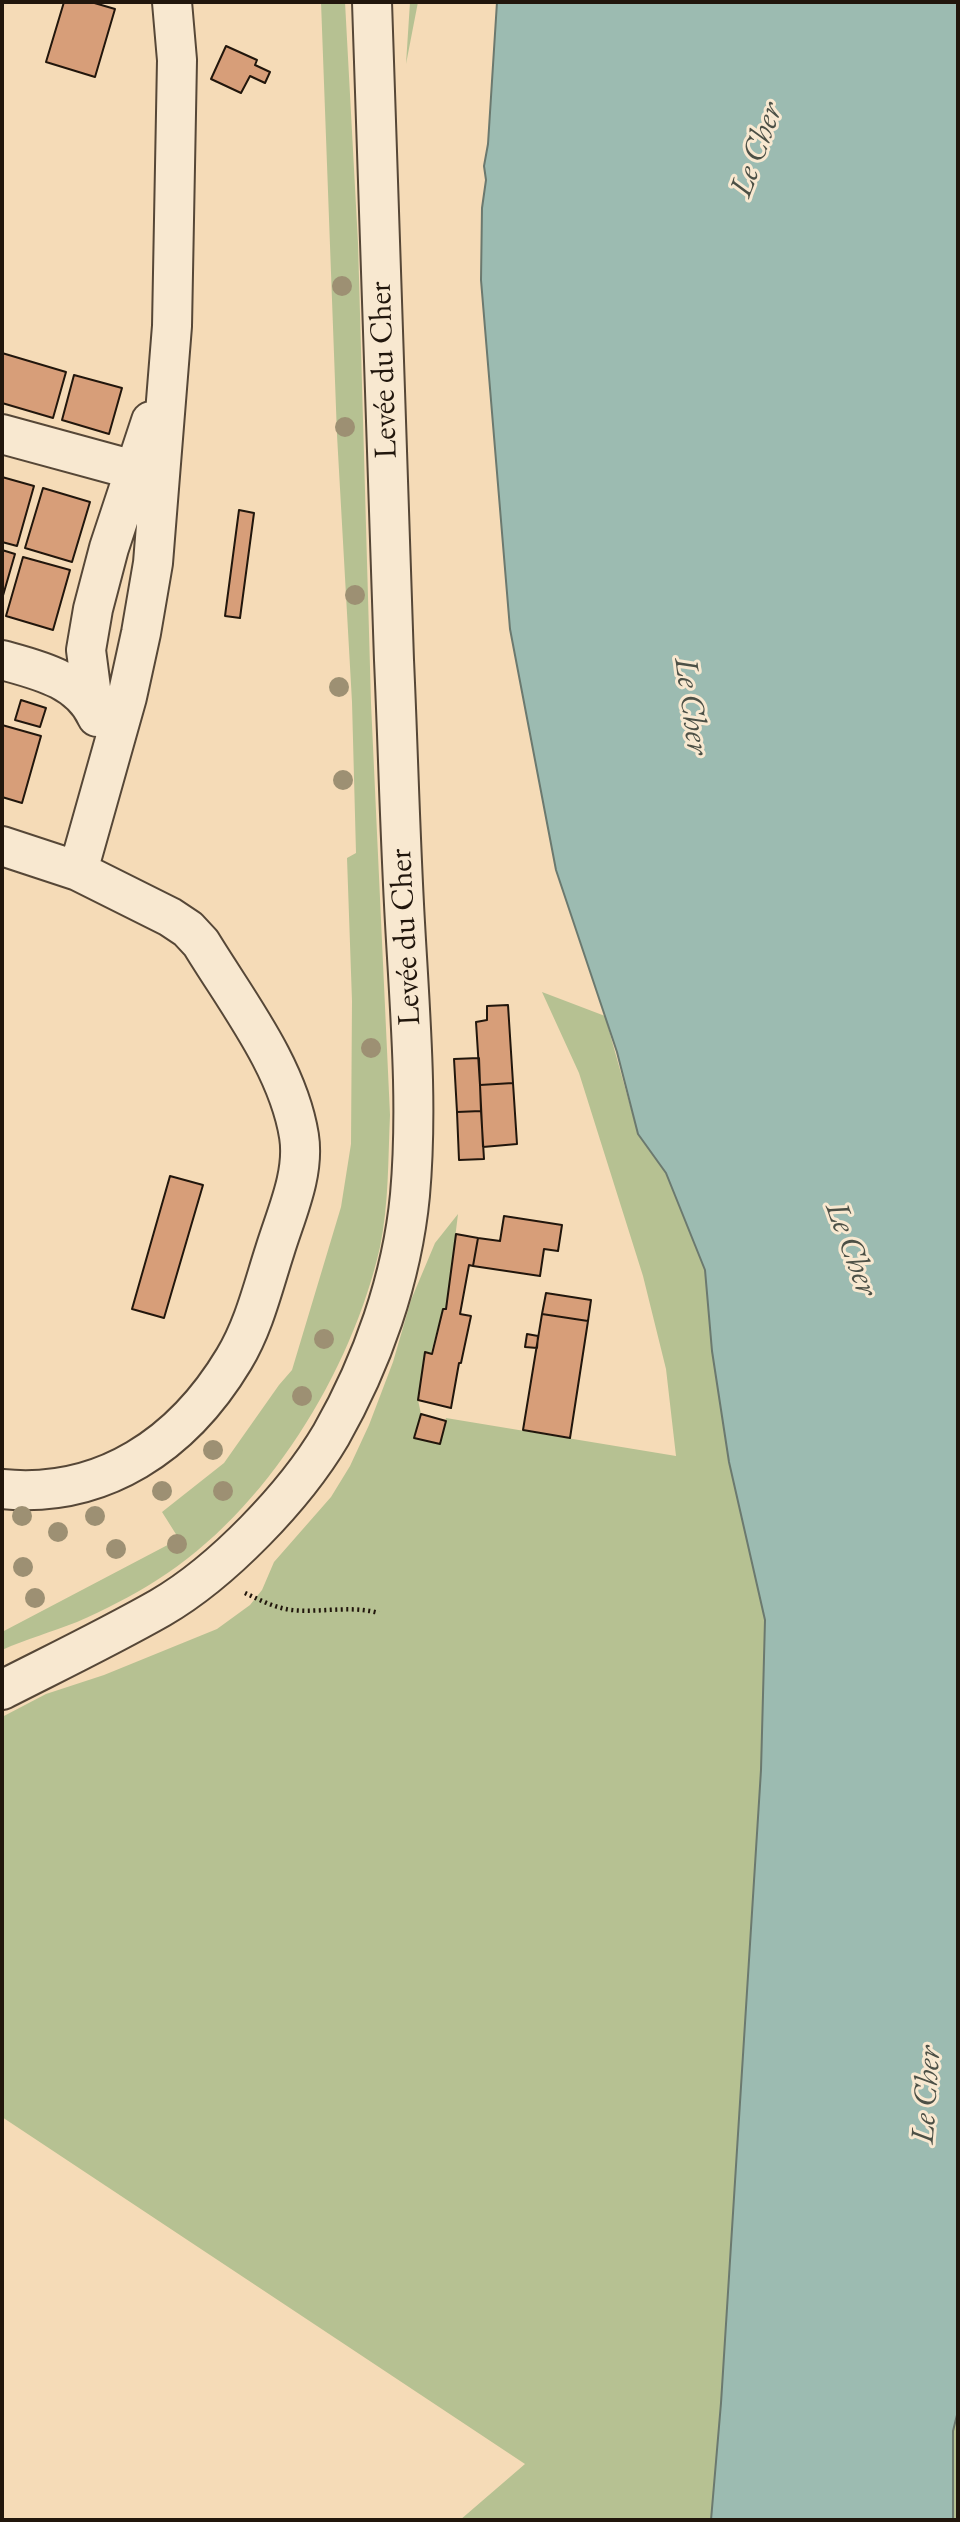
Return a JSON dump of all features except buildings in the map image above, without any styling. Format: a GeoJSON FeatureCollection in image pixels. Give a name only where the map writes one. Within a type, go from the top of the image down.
{"type":"FeatureCollection","features":[{"type":"Feature","properties":{"kind":"street"},"geometry":{"type":"LineString","coordinates":[[78,871],[112,751],[141,633],[153,563],[172,326],[177,60],[172,2]]}},
{"type":"Feature","properties":{"kind":"street","name":"Levée du Cher"},"geometry":{"type":"LineString","coordinates":[[2,1690],[164,1606],[246,1540],[279,1504],[307,1471],[330,1435],[370,1353],[390,1295],[403,1242],[410,1196],[412,1061],[388,515],[372,2]]}},
{"type":"Feature","properties":{"kind":"street"},"geometry":{"type":"LineString","coordinates":[[94,711],[86,650],[93,610],[109,548],[168,373]]}},
{"type":"Feature","properties":{"kind":"street"},"geometry":{"type":"LineString","coordinates":[[2,434],[134,470]]}},
{"type":"Feature","properties":{"kind":"street"},"geometry":{"type":"LineString","coordinates":[[2,660],[46,672],[79,692],[94,711],[112,751]]}},
{"type":"Feature","properties":{"kind":"street"},"geometry":{"type":"LineString","coordinates":[[2,846],[78,871],[170,917],[188,929],[201,943],[273,1062],[290,1097],[300,1139],[297,1180],[252,1323],[234,1359],[197,1408],[167,1438],[139,1460],[117,1472],[88,1482],[49,1490],[2,1489]]}},
{"type":"Feature","properties":{"kind":"path"},"geometry":{"type":"LineString","coordinates":[[207,1573],[262,1601],[292,1610],[348,1608],[379,1613]]}},
{"type":"Feature","properties":{"kind":"green space"},"geometry":{"type":"Polygon","coordinates":[[[321,2],[345,2],[358,243],[371,703],[390,1115],[387,1198],[380,1247],[367,1294],[349,1342],[326,1389],[299,1434],[268,1477],[234,1517],[197,1551],[138,1592],[77,1622],[2,1650],[2,1632],[179,1539],[162,1512],[224,1463],[292,1370],[341,1207],[351,1144],[352,1001],[347,858],[356,853],[352,702],[337,435],[321,2]]]}},
{"type":"Feature","properties":{"kind":"green space"},"geometry":{"type":"Polygon","coordinates":[[[410,2],[418,2],[406,64],[410,2]]]}},
{"type":"Feature","properties":{"kind":"green space"},"geometry":{"type":"Polygon","coordinates":[[[542,992],[605,1016],[638,1134],[666,1173],[705,1270],[712,1351],[729,1462],[765,1620],[761,1770],[721,2403],[711,2520],[460,2520],[525,2464],[2,2117],[2,1717],[46,1694],[104,1675],[217,1629],[250,1605],[262,1590],[274,1562],[331,1497],[350,1466],[369,1425],[393,1362],[411,1300],[435,1243],[458,1214],[454,1264],[446,1309],[443,1309],[418,1400],[421,1414],[415,1438],[440,1444],[446,1418],[676,1456],[666,1369],[643,1276],[579,1073],[542,992]]]}},
{"type":"Feature","properties":{"kind":"green space"},"geometry":{"type":"Polygon","coordinates":[[[958,2412],[958,2520],[953,2520],[953,2431],[958,2412]]]}},
{"type":"Feature","properties":{"kind":"water","name":"Le Cher"},"geometry":{"type":"Polygon","coordinates":[[[497,2],[958,2],[958,2411],[953,2431],[953,2520],[711,2520],[721,2403],[761,1770],[765,1620],[729,1462],[712,1351],[705,1270],[666,1173],[638,1134],[617,1052],[556,870],[510,629],[481,280],[482,208],[486,180],[484,166],[488,144],[497,2]]]}}]}
